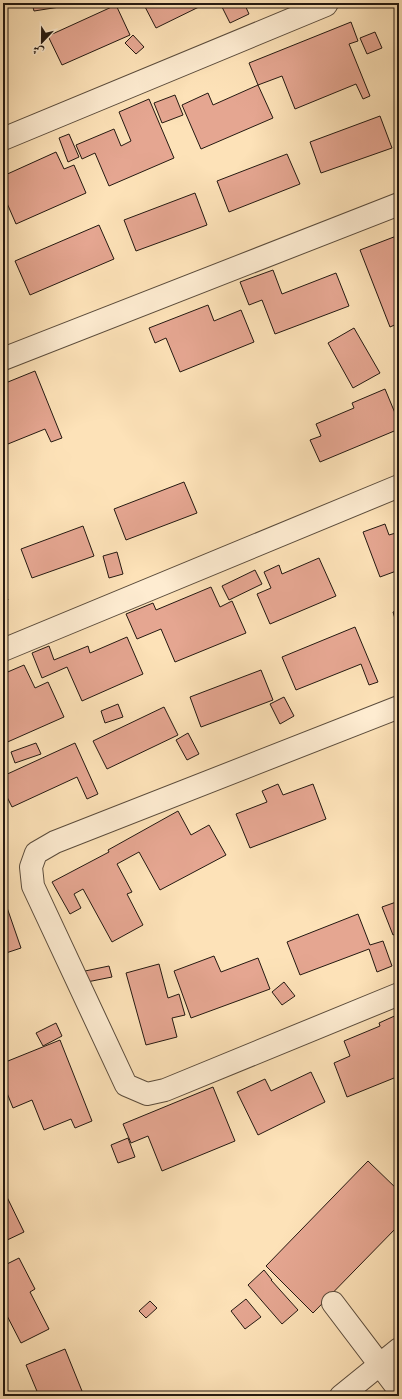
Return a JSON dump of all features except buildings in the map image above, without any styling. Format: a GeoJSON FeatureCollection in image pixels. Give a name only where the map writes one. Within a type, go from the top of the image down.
{"type":"FeatureCollection","features":[{"type":"Feature","properties":{"kind":"street"},"geometry":{"type":"LineString","coordinates":[[3,140],[326,6],[327,3]]}},
{"type":"Feature","properties":{"kind":"street"},"geometry":{"type":"LineString","coordinates":[[3,359],[399,204]]}},
{"type":"Feature","properties":{"kind":"street"},"geometry":{"type":"LineString","coordinates":[[3,650],[399,486]]}},
{"type":"Feature","properties":{"kind":"street"},"geometry":{"type":"LineString","coordinates":[[399,707],[55,842],[36,853],[31,867],[33,886],[126,1085],[147,1094],[165,1090],[399,994]]}},
{"type":"Feature","properties":{"kind":"street"},"geometry":{"type":"LineString","coordinates":[[333,1303],[399,1390]]}},
{"type":"Feature","properties":{"kind":"street"},"geometry":{"type":"LineString","coordinates":[[340,1396],[399,1349]]}}]}
